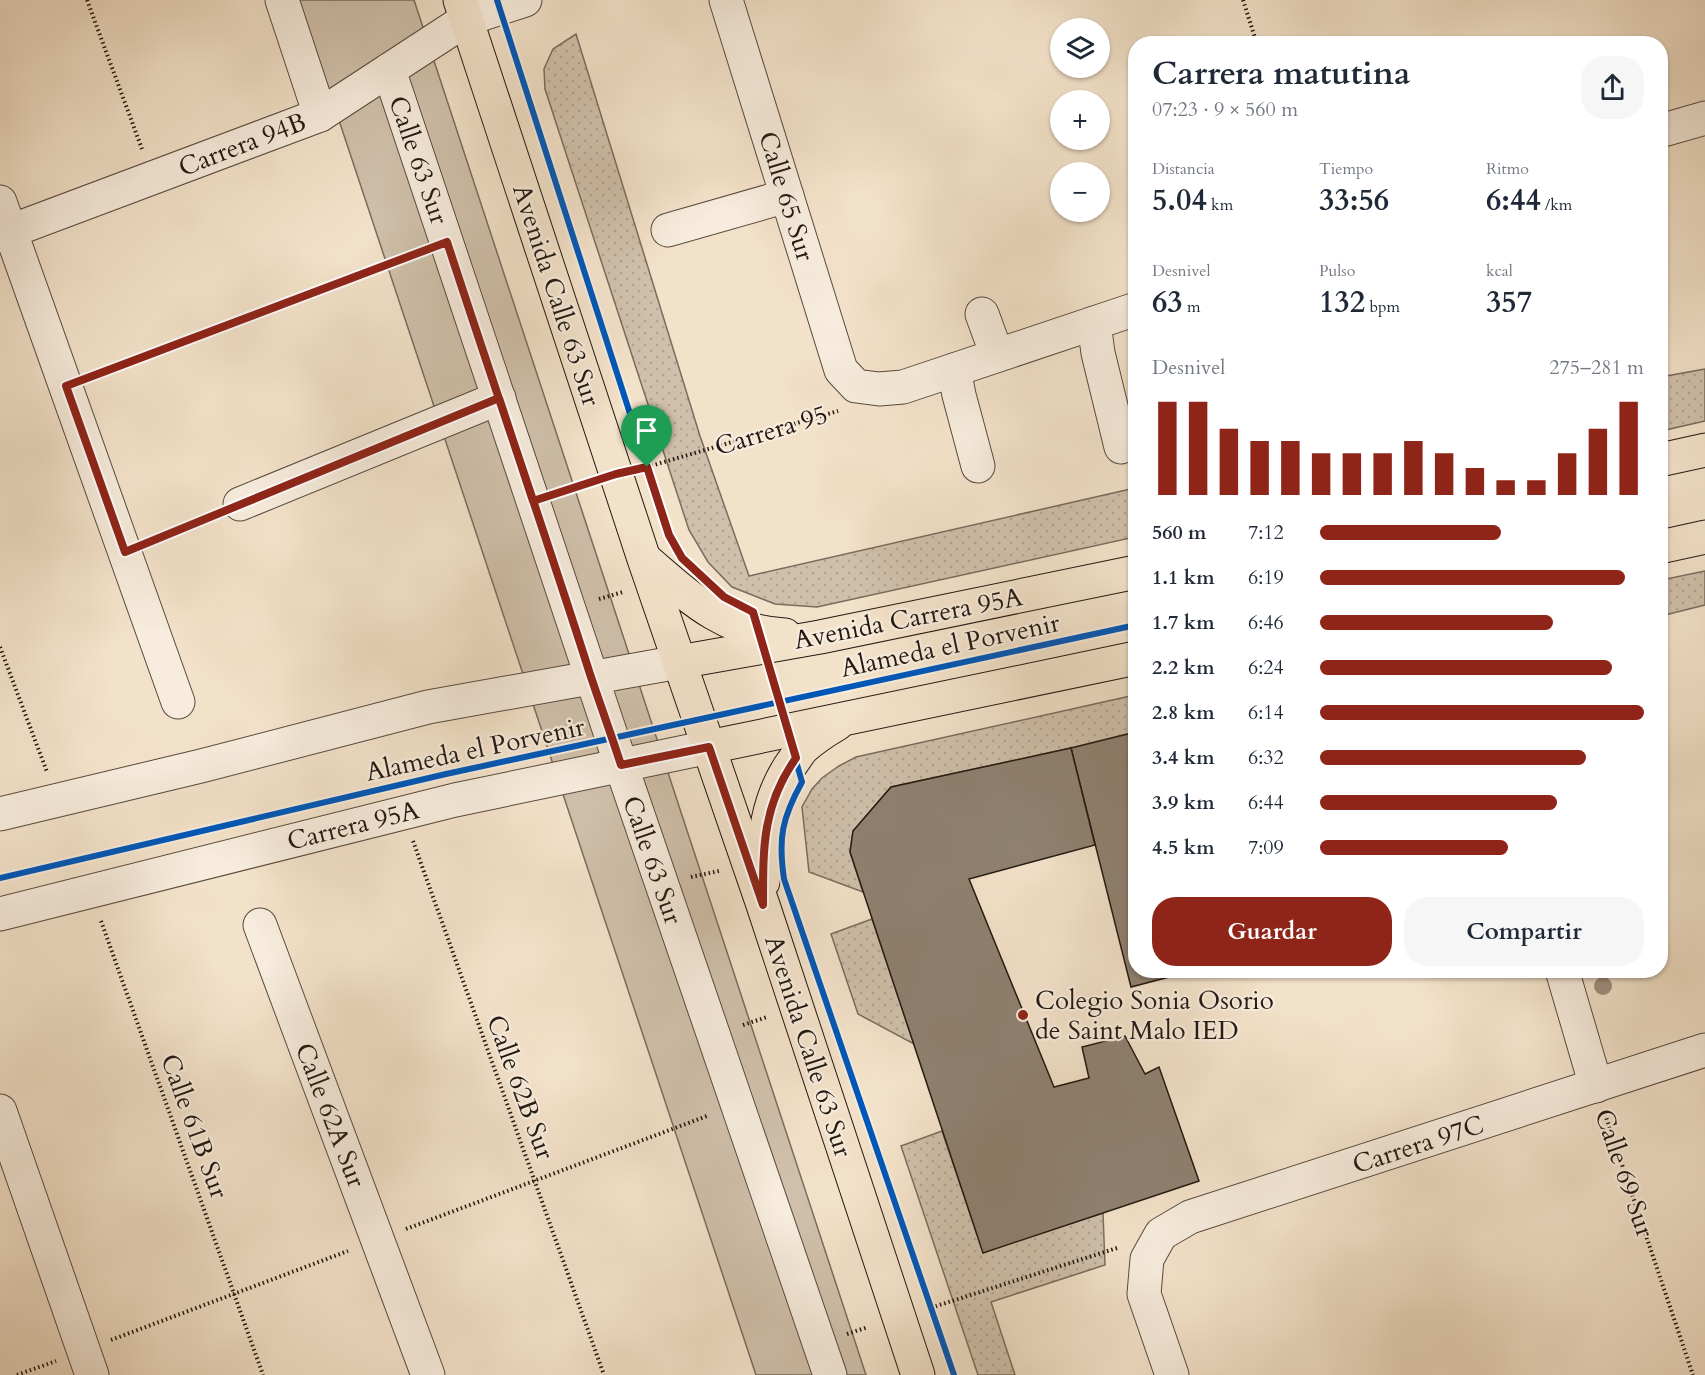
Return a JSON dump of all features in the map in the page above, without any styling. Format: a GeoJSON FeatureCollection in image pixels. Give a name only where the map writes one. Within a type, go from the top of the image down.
{"type":"FeatureCollection","features":[{"type":"Feature","properties":{"kind":"main road","name":"Avenida Calle 63 Sur"},"geometry":{"type":"LineString","coordinates":[[463,10],[631,470],[644,559],[763,905],[918,1375]]}},
{"type":"Feature","properties":{"kind":"main road"},"geometry":{"type":"LineString","coordinates":[[1668,458],[1705,450]]}},
{"type":"Feature","properties":{"kind":"main road"},"geometry":{"type":"LineString","coordinates":[[1668,545],[1705,537]]}},
{"type":"Feature","properties":{"kind":"main road"},"geometry":{"type":"LineString","coordinates":[[644,559],[686,596],[716,616],[744,628],[773,634],[820,637]]}},
{"type":"Feature","properties":{"kind":"main road","name":"Avenida Carrera 95A"},"geometry":{"type":"LineString","coordinates":[[679,662],[820,637],[1128,574]]}},
{"type":"Feature","properties":{"kind":"main road"},"geometry":{"type":"LineString","coordinates":[[709,747],[1128,660]]}},
{"type":"Feature","properties":{"kind":"main road"},"geometry":{"type":"LineString","coordinates":[[763,905],[764,839],[771,805],[784,775],[801,750],[846,718]]}},
{"type":"Feature","properties":{"kind":"street"},"geometry":{"type":"LineString","coordinates":[[282,0],[320,115]]}},
{"type":"Feature","properties":{"kind":"street","name":"Carrera 94B"},"geometry":{"type":"LineString","coordinates":[[4,223],[153,178],[320,115],[389,70],[463,10],[525,0]]}},
{"type":"Feature","properties":{"kind":"street","name":"Calle 65 Sur"},"geometry":{"type":"LineString","coordinates":[[726,0],[840,370],[856,386]]}},
{"type":"Feature","properties":{"kind":"street","name":"Calle 63 Sur"},"geometry":{"type":"LineString","coordinates":[[389,70],[591,677],[830,1375]]}},
{"type":"Feature","properties":{"kind":"street"},"geometry":{"type":"LineString","coordinates":[[1668,129],[1705,118]]}},
{"type":"Feature","properties":{"kind":"street"},"geometry":{"type":"LineString","coordinates":[[668,230],[787,196]]}},
{"type":"Feature","properties":{"kind":"street"},"geometry":{"type":"LineString","coordinates":[[4,223],[66,386],[178,702]]}},
{"type":"Feature","properties":{"kind":"street","name":"Carrera 95"},"geometry":{"type":"LineString","coordinates":[[856,386],[879,389],[903,387],[1128,312]]}},
{"type":"Feature","properties":{"kind":"street"},"geometry":{"type":"LineString","coordinates":[[982,314],[997,355]]}},
{"type":"Feature","properties":{"kind":"street"},"geometry":{"type":"LineString","coordinates":[[1094,323],[1098,353],[1121,447]]}},
{"type":"Feature","properties":{"kind":"street"},"geometry":{"type":"LineString","coordinates":[[954,370],[978,466]]}},
{"type":"Feature","properties":{"kind":"street"},"geometry":{"type":"LineString","coordinates":[[240,504],[499,398]]}},
{"type":"Feature","properties":{"kind":"street"},"geometry":{"type":"LineString","coordinates":[[0,814],[201,766],[428,707],[679,662]]}},
{"type":"Feature","properties":{"kind":"street","name":"Carrera 95A"},"geometry":{"type":"LineString","coordinates":[[0,914],[494,790],[709,747]]}},
{"type":"Feature","properties":{"kind":"street","name":"Calle 62A Sur"},"geometry":{"type":"LineString","coordinates":[[260,925],[428,1375]]}},
{"type":"Feature","properties":{"kind":"street","name":"Calle 69 Sur"},"geometry":{"type":"LineString","coordinates":[[1564,978],[1596,1086]]}},
{"type":"Feature","properties":{"kind":"street","name":"Carrera 97C"},"geometry":{"type":"LineString","coordinates":[[1154,1246],[1190,1217],[1705,1050]]}},
{"type":"Feature","properties":{"kind":"street"},"geometry":{"type":"LineString","coordinates":[[0,1111],[92,1375]]}},
{"type":"Feature","properties":{"kind":"street"},"geometry":{"type":"LineString","coordinates":[[1154,1246],[1144,1294],[1172,1375]]}},
{"type":"Feature","properties":{"kind":"path"},"geometry":{"type":"LineString","coordinates":[[87,0],[153,178]]}},
{"type":"Feature","properties":{"kind":"path"},"geometry":{"type":"LineString","coordinates":[[1243,0],[1254,36]]}},
{"type":"Feature","properties":{"kind":"path"},"geometry":{"type":"LineString","coordinates":[[66,386],[447,242]]}},
{"type":"Feature","properties":{"kind":"path"},"geometry":{"type":"LineString","coordinates":[[643,456],[631,470],[650,478]]}},
{"type":"Feature","properties":{"kind":"path"},"geometry":{"type":"LineString","coordinates":[[125,552],[240,504]]}},
{"type":"Feature","properties":{"kind":"path"},"geometry":{"type":"LineString","coordinates":[[0,647],[57,801]]}},
{"type":"Feature","properties":{"kind":"path"},"geometry":{"type":"LineString","coordinates":[[819,1343],[930,1308],[1154,1246]]}},
{"type":"Feature","properties":{"kind":"path"},"geometry":{"type":"LineString","coordinates":[[927,1297],[934,1318]]}},
{"type":"Feature","properties":{"kind":"shaded area"},"geometry":{"type":"Polygon","coordinates":[[[299,0],[414,0],[866,1375],[756,1375],[299,0]]]}},
{"type":"Feature","properties":{"kind":"shaded area"},"geometry":{"type":"Polygon","coordinates":[[[576,34],[700,436],[749,576],[1128,490],[1128,539],[817,607],[775,604],[732,587],[708,562],[689,530],[545,89],[544,69],[553,49],[576,34]]]}},
{"type":"Feature","properties":{"kind":"shaded area"},"geometry":{"type":"Polygon","coordinates":[[[1705,369],[1705,421],[1668,429],[1668,376],[1705,369]]]}},
{"type":"Feature","properties":{"kind":"shaded area"},"geometry":{"type":"Polygon","coordinates":[[[1705,571],[1705,605],[1668,614],[1668,579],[1705,571]]]}},
{"type":"Feature","properties":{"kind":"shaded area"},"geometry":{"type":"Polygon","coordinates":[[[1128,697],[1128,734],[891,787],[853,831],[850,852],[863,892],[809,872],[802,807],[812,789],[822,778],[856,757],[1128,697]]]}},
{"type":"Feature","properties":{"kind":"shaded area"},"geometry":{"type":"Polygon","coordinates":[[[872,919],[914,1044],[858,1014],[831,934],[872,919]]]}},
{"type":"Feature","properties":{"kind":"shaded area"},"geometry":{"type":"Polygon","coordinates":[[[942,1131],[983,1252],[1103,1213],[1105,1265],[991,1302],[1015,1375],[978,1375],[901,1146],[942,1131]]]}},
{"type":"Feature","properties":{"kind":"building"},"geometry":{"type":"Polygon","coordinates":[[[1128,734],[1128,975],[1071,748],[1128,734]]]}},
{"type":"Feature","properties":{"kind":"building","name":"Colegio Sonia Osorio de Saint Malo IED"},"geometry":{"type":"Polygon","coordinates":[[[1071,748],[1095,845],[969,879],[1054,1087],[1089,1078],[1082,1047],[1125,1036],[1145,1074],[1159,1067],[1199,1181],[983,1253],[850,852],[853,831],[891,787],[1071,748]]]}},
{"type":"Feature","properties":{"kind":"building"},"geometry":{"type":"Polygon","coordinates":[[[1129,978],[1165,978],[1131,987],[1129,978]]]}},
{"type":"Feature","properties":{"kind":"cycle path"},"geometry":{"type":"LineString","coordinates":[[497,0],[669,535],[682,558],[707,583],[724,597],[753,612],[802,782],[783,829],[781,852],[784,879],[954,1375]]}},
{"type":"Feature","properties":{"kind":"cycle path","name":"Alameda el Porvenir"},"geometry":{"type":"LineString","coordinates":[[0,878],[446,774],[1128,627]]}},
{"type":"Feature","properties":{"kind":"place","name":"Colegio Sonia Osorio de Saint Malo IED"},"geometry":{"type":"Point","coordinates":[1023,1015]}},
{"type":"Feature","properties":{"kind":"route"},"geometry":{"type":"LineString","coordinates":[[647,467],[616,474],[533,501],[499,398],[125,552],[66,386],[447,242],[459,280],[499,398],[516,449],[533,501],[569,608],[591,677],[621,765],[709,747],[763,905],[764,839],[771,805],[784,775],[796,758],[753,612],[724,597],[682,558],[669,535],[647,467]]}}]}
